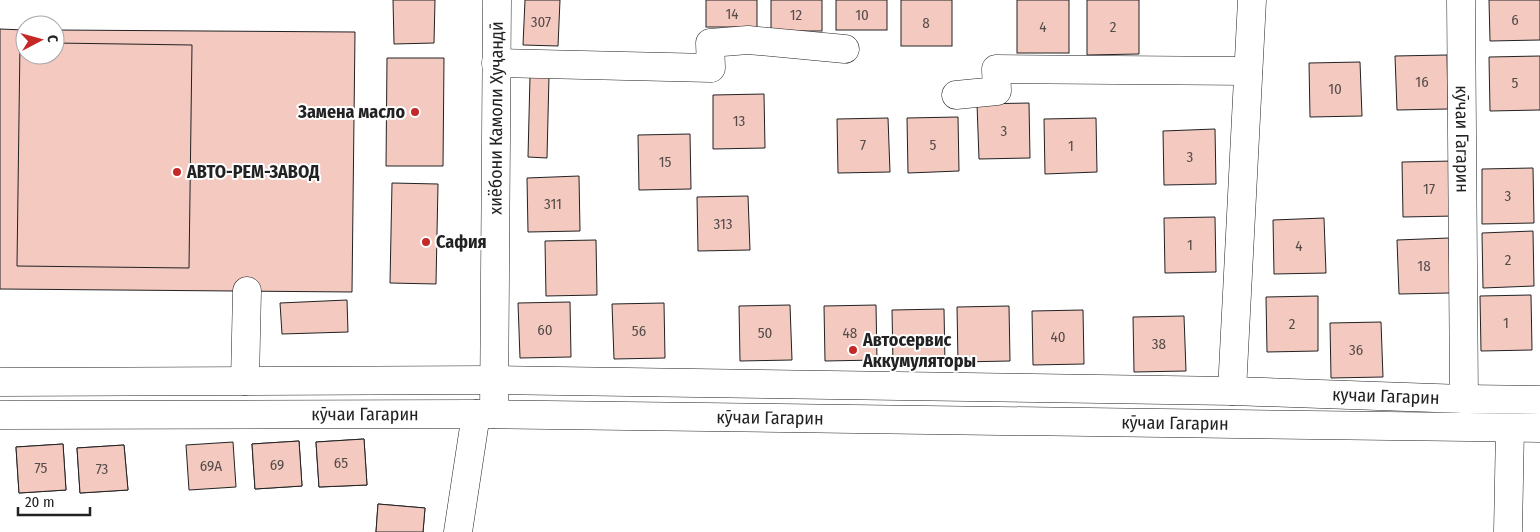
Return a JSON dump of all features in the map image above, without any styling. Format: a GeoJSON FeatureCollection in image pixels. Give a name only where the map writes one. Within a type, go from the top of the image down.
{"type":"FeatureCollection","features":[{"type":"Feature","properties":{"kind":"main road","name":"хиёбони Камоли Хуҷандӣ"},"geometry":{"type":"LineString","coordinates":[[458,532],[485,414],[480,0]]}},
{"type":"Feature","properties":{"kind":"main road","name":"хиёбони Камоли Хуҷандӣ"},"geometry":{"type":"LineString","coordinates":[[485,380],[497,0]]}},
{"type":"Feature","properties":{"kind":"main road"},"geometry":{"type":"LineString","coordinates":[[1232,391],[1252,0]]}},
{"type":"Feature","properties":{"kind":"main road","name":"кӯчаи Гагарин"},"geometry":{"type":"LineString","coordinates":[[1462,0],[1464,399]]}},
{"type":"Feature","properties":{"kind":"main road"},"geometry":{"type":"LineString","coordinates":[[496,63],[710,68],[710,43],[748,40],[845,49]]}},
{"type":"Feature","properties":{"kind":"main road"},"geometry":{"type":"LineString","coordinates":[[956,95],[997,91],[996,69],[1248,70]]}},
{"type":"Feature","properties":{"kind":"main road"},"geometry":{"type":"LineString","coordinates":[[245,382],[247,290]]}},
{"type":"Feature","properties":{"kind":"main road","name":"кӯчаи Гагарин"},"geometry":{"type":"LineString","coordinates":[[0,382],[485,380],[1232,391]]}},
{"type":"Feature","properties":{"kind":"main road","name":"кучаи Гагарин"},"geometry":{"type":"LineString","coordinates":[[1232,391],[1540,400]]}},
{"type":"Feature","properties":{"kind":"main road","name":"кӯчаи Гагарин"},"geometry":{"type":"LineString","coordinates":[[0,414],[485,414],[1540,428]]}},
{"type":"Feature","properties":{"kind":"main road"},"geometry":{"type":"LineString","coordinates":[[1508,532],[1510,428]]}},
{"type":"Feature","properties":{"kind":"building"},"geometry":{"type":"Polygon","coordinates":[[[393,0],[435,0],[434,43],[394,44],[393,0]]]}},
{"type":"Feature","properties":{"kind":"building"},"geometry":{"type":"Polygon","coordinates":[[[525,0],[560,0],[558,46],[523,45],[525,0]]]}},
{"type":"Feature","properties":{"kind":"building"},"geometry":{"type":"Polygon","coordinates":[[[706,0],[757,0],[757,27],[706,27],[706,0]]]}},
{"type":"Feature","properties":{"kind":"building"},"geometry":{"type":"Polygon","coordinates":[[[771,0],[822,0],[822,31],[771,31],[771,0]]]}},
{"type":"Feature","properties":{"kind":"building"},"geometry":{"type":"Polygon","coordinates":[[[836,0],[887,0],[887,30],[836,30],[836,0]]]}},
{"type":"Feature","properties":{"kind":"building"},"geometry":{"type":"Polygon","coordinates":[[[901,0],[952,0],[952,46],[901,46],[901,0]]]}},
{"type":"Feature","properties":{"kind":"building"},"geometry":{"type":"Polygon","coordinates":[[[1017,0],[1069,0],[1069,53],[1017,53],[1017,0]]]}},
{"type":"Feature","properties":{"kind":"building"},"geometry":{"type":"Polygon","coordinates":[[[1087,0],[1139,0],[1139,54],[1087,55],[1087,0]]]}},
{"type":"Feature","properties":{"kind":"building"},"geometry":{"type":"Polygon","coordinates":[[[1489,0],[1540,0],[1540,40],[1490,41],[1489,0]]]}},
{"type":"Feature","properties":{"kind":"building","name":"АВТО-РЕМ-ЗАВОД"},"geometry":{"type":"Polygon","coordinates":[[[0,29],[15,30],[15,65],[65,65],[65,30],[355,32],[352,292],[0,289],[0,29]]]}},
{"type":"Feature","properties":{"kind":"building"},"geometry":{"type":"Polygon","coordinates":[[[65,43],[192,45],[189,268],[17,266],[20,65],[65,65],[65,43]]]}},
{"type":"Feature","properties":{"kind":"building"},"geometry":{"type":"Polygon","coordinates":[[[1447,55],[1448,109],[1397,110],[1395,56],[1447,55]]]}},
{"type":"Feature","properties":{"kind":"building"},"geometry":{"type":"Polygon","coordinates":[[[1540,56],[1540,110],[1490,111],[1489,57],[1540,56]]]}},
{"type":"Feature","properties":{"kind":"building","name":"Замена масло"},"geometry":{"type":"Polygon","coordinates":[[[387,58],[444,58],[443,166],[386,166],[387,58]]]}},
{"type":"Feature","properties":{"kind":"building"},"geometry":{"type":"Polygon","coordinates":[[[1360,62],[1362,116],[1310,117],[1309,63],[1360,62]]]}},
{"type":"Feature","properties":{"kind":"building"},"geometry":{"type":"Polygon","coordinates":[[[530,76],[549,76],[547,158],[528,157],[530,76]]]}},
{"type":"Feature","properties":{"kind":"building"},"geometry":{"type":"Polygon","coordinates":[[[764,94],[765,148],[713,149],[713,95],[764,94]]]}},
{"type":"Feature","properties":{"kind":"building"},"geometry":{"type":"Polygon","coordinates":[[[1029,103],[1030,158],[979,159],[977,104],[1029,103]]]}},
{"type":"Feature","properties":{"kind":"building"},"geometry":{"type":"Polygon","coordinates":[[[958,117],[959,171],[908,173],[907,118],[958,117]]]}},
{"type":"Feature","properties":{"kind":"building"},"geometry":{"type":"Polygon","coordinates":[[[888,118],[890,172],[838,173],[837,119],[888,118]]]}},
{"type":"Feature","properties":{"kind":"building"},"geometry":{"type":"Polygon","coordinates":[[[1096,118],[1097,172],[1045,174],[1044,119],[1096,118]]]}},
{"type":"Feature","properties":{"kind":"building"},"geometry":{"type":"Polygon","coordinates":[[[1215,129],[1216,184],[1164,185],[1163,131],[1215,129]]]}},
{"type":"Feature","properties":{"kind":"building"},"geometry":{"type":"Polygon","coordinates":[[[690,134],[691,189],[639,190],[638,135],[690,134]]]}},
{"type":"Feature","properties":{"kind":"building"},"geometry":{"type":"Polygon","coordinates":[[[1454,161],[1455,216],[1403,217],[1402,162],[1454,161]]]}},
{"type":"Feature","properties":{"kind":"building"},"geometry":{"type":"Polygon","coordinates":[[[1533,168],[1534,223],[1482,224],[1482,169],[1533,168]]]}},
{"type":"Feature","properties":{"kind":"building"},"geometry":{"type":"Polygon","coordinates":[[[579,176],[580,231],[528,232],[527,178],[579,176]]]}},
{"type":"Feature","properties":{"kind":"building"},"geometry":{"type":"Polygon","coordinates":[[[392,183],[438,184],[436,284],[390,283],[392,183]]]}},
{"type":"Feature","properties":{"kind":"building"},"geometry":{"type":"Polygon","coordinates":[[[748,196],[750,250],[698,251],[697,197],[748,196]]]}},
{"type":"Feature","properties":{"kind":"building"},"geometry":{"type":"Polygon","coordinates":[[[1215,217],[1216,272],[1165,273],[1164,218],[1215,217]]]}},
{"type":"Feature","properties":{"kind":"building"},"geometry":{"type":"Polygon","coordinates":[[[1324,218],[1326,273],[1274,274],[1273,220],[1324,218]]]}},
{"type":"Feature","properties":{"kind":"building"},"geometry":{"type":"Polygon","coordinates":[[[1533,231],[1534,286],[1483,288],[1482,233],[1533,231]]]}},
{"type":"Feature","properties":{"kind":"building"},"geometry":{"type":"Polygon","coordinates":[[[1449,238],[1450,293],[1399,294],[1397,240],[1449,238]]]}},
{"type":"Feature","properties":{"kind":"building"},"geometry":{"type":"Polygon","coordinates":[[[596,240],[597,295],[546,296],[545,241],[596,240]]]}},
{"type":"Feature","properties":{"kind":"building"},"geometry":{"type":"Polygon","coordinates":[[[1531,295],[1532,350],[1481,351],[1480,296],[1531,295]]]}},
{"type":"Feature","properties":{"kind":"building"},"geometry":{"type":"Polygon","coordinates":[[[1318,296],[1318,351],[1267,352],[1266,297],[1318,296]]]}},
{"type":"Feature","properties":{"kind":"building"},"geometry":{"type":"Polygon","coordinates":[[[347,300],[348,332],[282,334],[280,303],[347,300]]]}},
{"type":"Feature","properties":{"kind":"building"},"geometry":{"type":"Polygon","coordinates":[[[570,302],[571,357],[520,358],[518,303],[570,302]]]}},
{"type":"Feature","properties":{"kind":"building"},"geometry":{"type":"Polygon","coordinates":[[[664,303],[665,358],[614,359],[612,304],[664,303]]]}},
{"type":"Feature","properties":{"kind":"building"},"geometry":{"type":"Polygon","coordinates":[[[790,305],[792,360],[740,361],[739,306],[790,305]]]}},
{"type":"Feature","properties":{"kind":"building"},"geometry":{"type":"Polygon","coordinates":[[[876,305],[877,360],[825,361],[824,306],[876,305]]]}},
{"type":"Feature","properties":{"kind":"building"},"geometry":{"type":"Polygon","coordinates":[[[1009,306],[1010,361],[958,362],[957,307],[1009,306]]]}},
{"type":"Feature","properties":{"kind":"building"},"geometry":{"type":"Polygon","coordinates":[[[944,309],[945,364],[893,365],[892,310],[944,309]]]}},
{"type":"Feature","properties":{"kind":"building"},"geometry":{"type":"Polygon","coordinates":[[[1083,310],[1084,364],[1033,365],[1032,311],[1083,310]]]}},
{"type":"Feature","properties":{"kind":"building"},"geometry":{"type":"Polygon","coordinates":[[[1184,316],[1186,371],[1134,372],[1133,317],[1184,316]]]}},
{"type":"Feature","properties":{"kind":"building"},"geometry":{"type":"Polygon","coordinates":[[[1381,322],[1383,377],[1331,378],[1330,323],[1381,322]]]}},
{"type":"Feature","properties":{"kind":"building"},"geometry":{"type":"Polygon","coordinates":[[[364,439],[367,485],[319,487],[316,442],[364,439]]]}},
{"type":"Feature","properties":{"kind":"building"},"geometry":{"type":"Polygon","coordinates":[[[364,439],[367,485],[319,487],[316,442],[364,439]]]}},
{"type":"Feature","properties":{"kind":"building"},"geometry":{"type":"Polygon","coordinates":[[[299,441],[302,486],[255,489],[252,444],[299,441]]]}},
{"type":"Feature","properties":{"kind":"building"},"geometry":{"type":"Polygon","coordinates":[[[299,441],[302,486],[255,489],[252,444],[299,441]]]}},
{"type":"Feature","properties":{"kind":"building"},"geometry":{"type":"Polygon","coordinates":[[[233,442],[236,487],[189,490],[186,445],[233,442]]]}},
{"type":"Feature","properties":{"kind":"building"},"geometry":{"type":"Polygon","coordinates":[[[63,444],[66,490],[19,493],[16,447],[63,444]]]}},
{"type":"Feature","properties":{"kind":"building"},"geometry":{"type":"Polygon","coordinates":[[[63,444],[66,490],[19,493],[16,447],[63,444]]]}},
{"type":"Feature","properties":{"kind":"building"},"geometry":{"type":"Polygon","coordinates":[[[124,445],[128,490],[80,493],[77,448],[124,445]]]}},
{"type":"Feature","properties":{"kind":"building"},"geometry":{"type":"Polygon","coordinates":[[[124,445],[128,490],[80,493],[77,448],[124,445]]]}},
{"type":"Feature","properties":{"kind":"building"},"geometry":{"type":"Polygon","coordinates":[[[378,504],[425,508],[423,532],[376,532],[378,504]]]}},
{"type":"Feature","properties":{"kind":"building"},"geometry":{"type":"Polygon","coordinates":[[[378,504],[425,508],[423,532],[376,532],[378,504]]]}},
{"type":"Feature","properties":{"kind":"place","name":"Замена масло"},"geometry":{"type":"Point","coordinates":[415,112]}},
{"type":"Feature","properties":{"kind":"place","name":"АВТО-РЕМ-ЗАВОД"},"geometry":{"type":"Point","coordinates":[177,172]}},
{"type":"Feature","properties":{"kind":"place","name":"Сафия"},"geometry":{"type":"Point","coordinates":[426,242]}},
{"type":"Feature","properties":{"kind":"place","name":"Автосервис Аккумуляторы"},"geometry":{"type":"Point","coordinates":[853,350]}}]}
